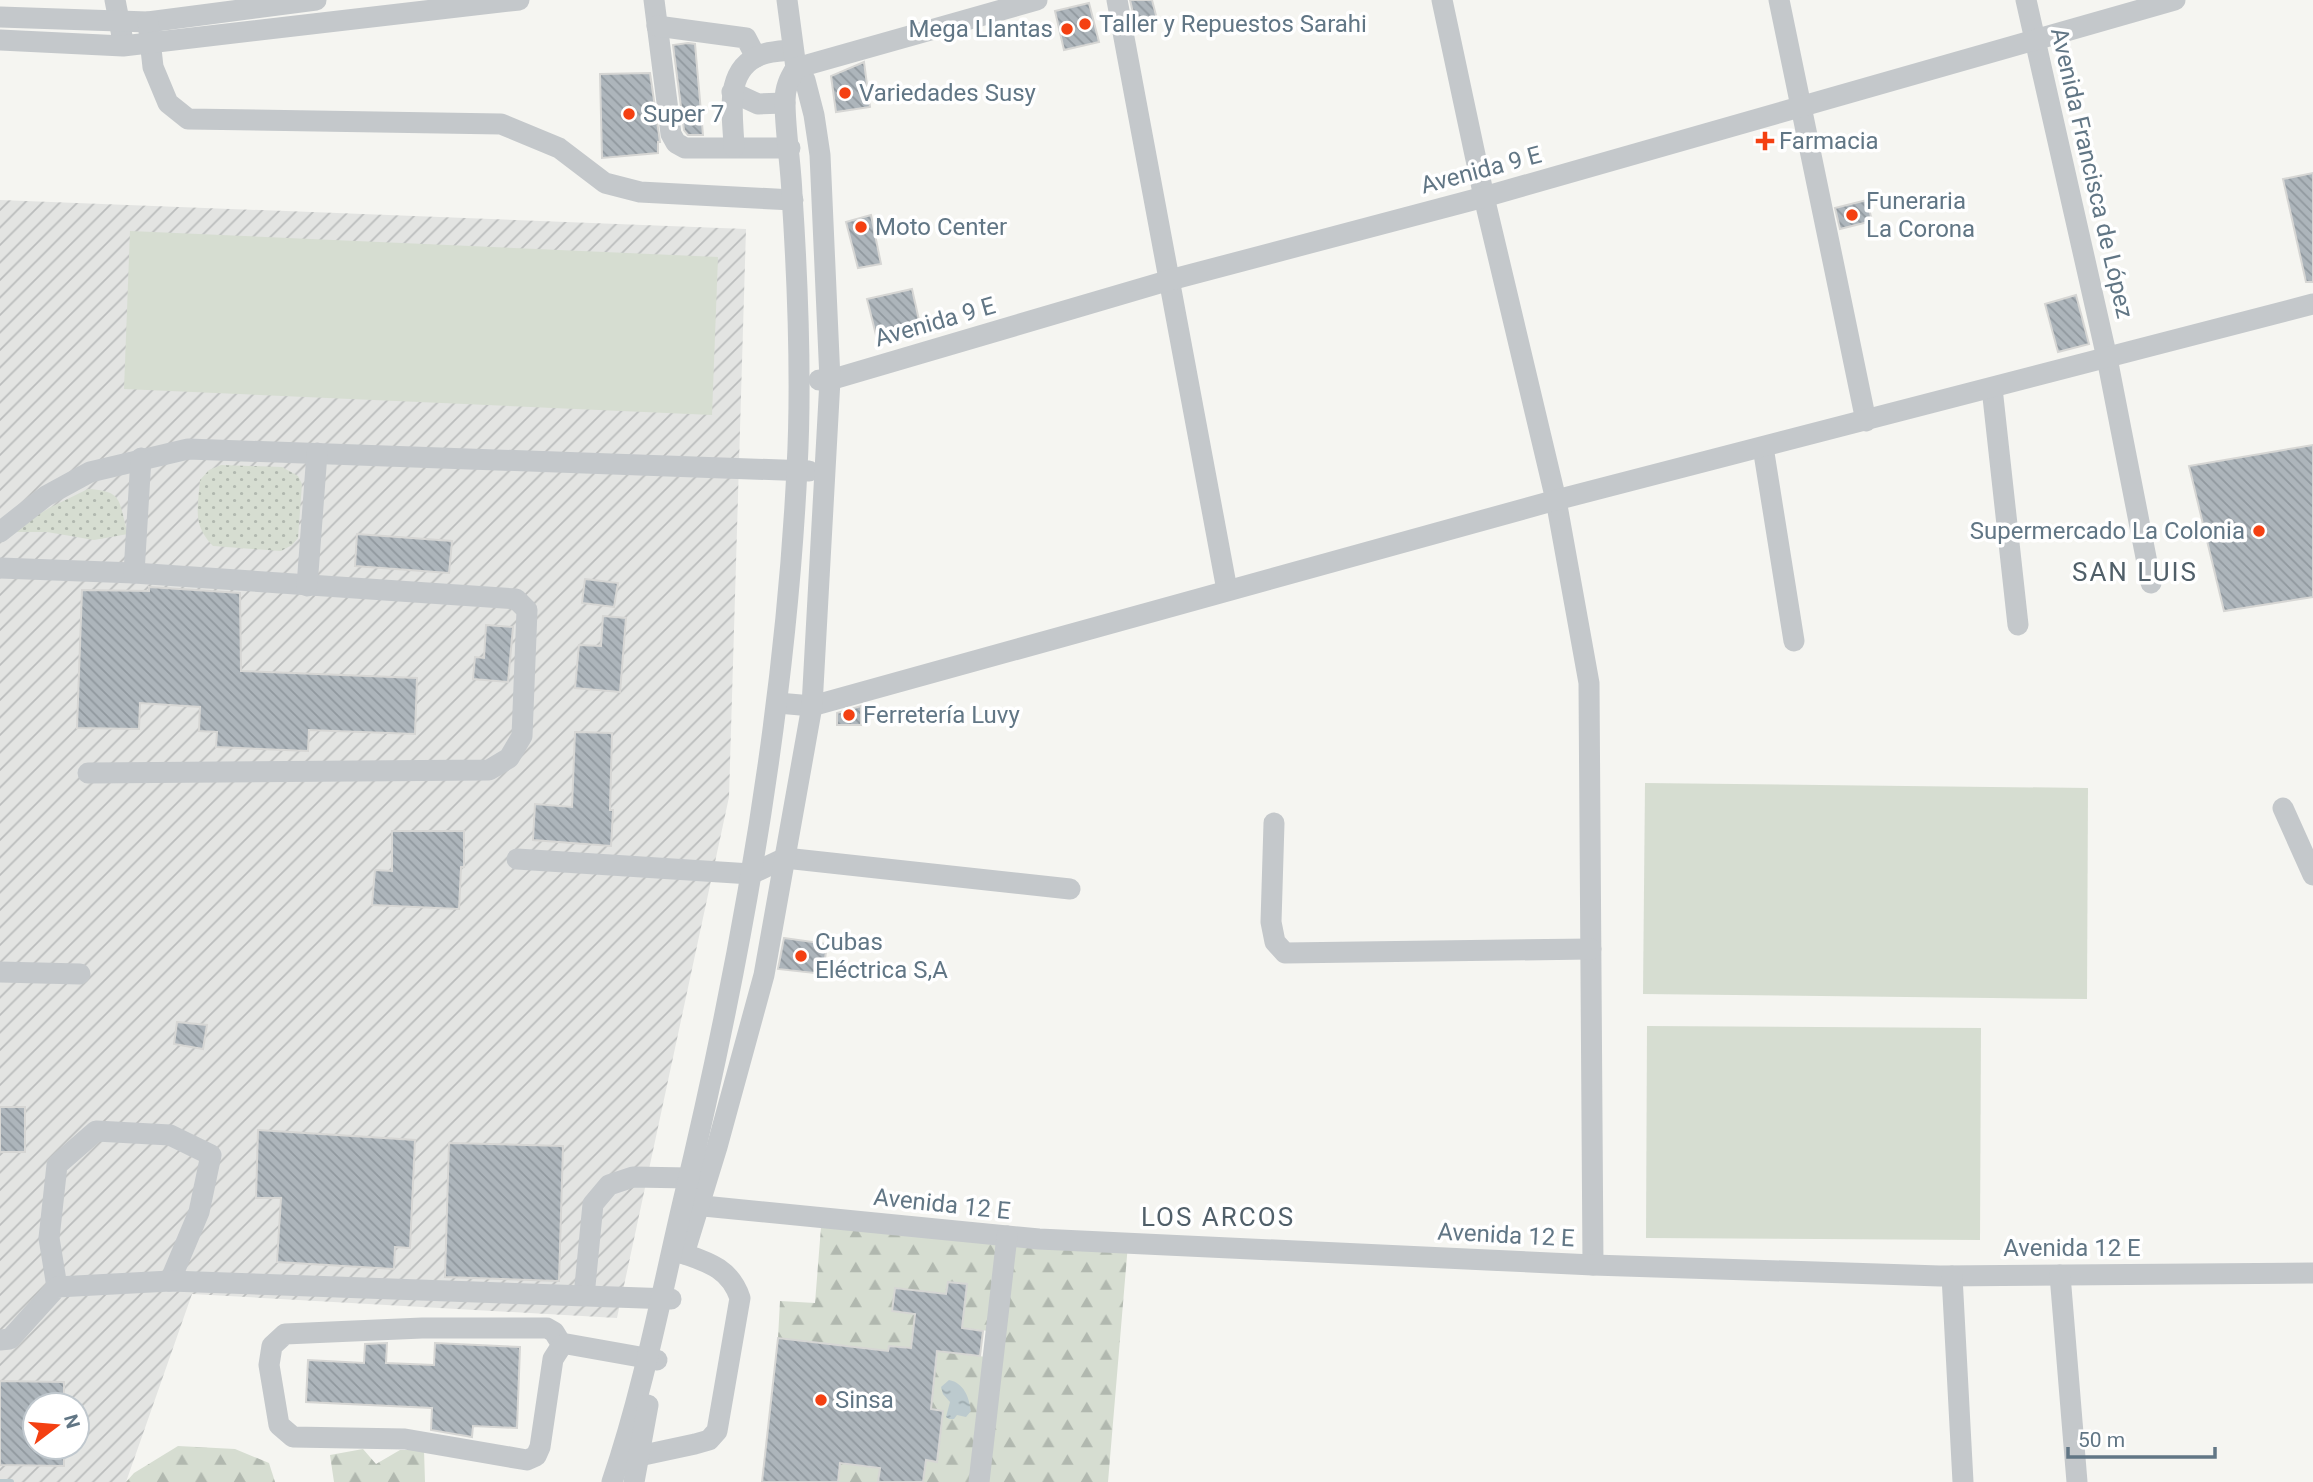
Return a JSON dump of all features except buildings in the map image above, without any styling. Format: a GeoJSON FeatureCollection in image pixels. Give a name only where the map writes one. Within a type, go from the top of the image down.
{"type":"FeatureCollection","features":[{"type":"Feature","properties":{"kind":"street"},"geometry":{"type":"LineString","coordinates":[[115,0],[123,46]]}},
{"type":"Feature","properties":{"kind":"street"},"geometry":{"type":"LineString","coordinates":[[0,17],[148,22],[279,2],[316,0]]}},
{"type":"Feature","properties":{"kind":"street"},"geometry":{"type":"LineString","coordinates":[[0,40],[123,46],[284,28],[450,4],[519,0]]}},
{"type":"Feature","properties":{"kind":"street"},"geometry":{"type":"LineString","coordinates":[[654,0],[671,134],[676,143],[685,148],[790,148]]}},
{"type":"Feature","properties":{"kind":"street"},"geometry":{"type":"LineString","coordinates":[[634,1482],[631,1454],[678,1252],[764,975],[812,706],[830,380],[820,155],[814,114],[805,80],[794,59],[787,0]]}},
{"type":"Feature","properties":{"kind":"street"},"geometry":{"type":"LineString","coordinates":[[734,148],[732,92],[738,73],[756,57],[763,54],[794,59],[1037,0]]}},
{"type":"Feature","properties":{"kind":"street"},"geometry":{"type":"LineString","coordinates":[[1117,0],[1227,590]]}},
{"type":"Feature","properties":{"kind":"street"},"geometry":{"type":"LineString","coordinates":[[1443,0],[1484,197],[1556,500],[1589,683],[1592,1265]]}},
{"type":"Feature","properties":{"kind":"street"},"geometry":{"type":"LineString","coordinates":[[1779,0],[1866,421]]}},
{"type":"Feature","properties":{"kind":"street","name":"Avenida Francisca de López"},"geometry":{"type":"LineString","coordinates":[[2026,0],[2107,358],[2151,583]]}},
{"type":"Feature","properties":{"kind":"street","name":"Avenida 9 E"},"geometry":{"type":"LineString","coordinates":[[800,379],[830,380],[1170,280],[1484,197],[2175,0]]}},
{"type":"Feature","properties":{"kind":"street"},"geometry":{"type":"LineString","coordinates":[[279,2],[284,28]]}},
{"type":"Feature","properties":{"kind":"street"},"geometry":{"type":"LineString","coordinates":[[148,22],[153,67],[168,103],[188,119],[501,124],[559,148],[605,183],[628,189],[640,192],[793,200]]}},
{"type":"Feature","properties":{"kind":"street"},"geometry":{"type":"LineString","coordinates":[[657,26],[746,38],[756,57]]}},
{"type":"Feature","properties":{"kind":"street"},"geometry":{"type":"LineString","coordinates":[[691,1205],[689,1178],[751,874],[778,703],[797,470],[800,379],[793,200],[785,103],[787,82],[794,59]]}},
{"type":"Feature","properties":{"kind":"street"},"geometry":{"type":"LineString","coordinates":[[732,92],[758,104],[785,103]]}},
{"type":"Feature","properties":{"kind":"street"},"geometry":{"type":"LineString","coordinates":[[778,703],[812,706],[1556,500],[2313,304]]}},
{"type":"Feature","properties":{"kind":"street"},"geometry":{"type":"LineString","coordinates":[[1992,388],[2018,625]]}},
{"type":"Feature","properties":{"kind":"street"},"geometry":{"type":"LineString","coordinates":[[1763,447],[1794,641]]}},
{"type":"Feature","properties":{"kind":"street"},"geometry":{"type":"LineString","coordinates":[[0,532],[46,496],[90,472],[188,449],[825,472]]}},
{"type":"Feature","properties":{"kind":"street"},"geometry":{"type":"LineString","coordinates":[[307,586],[317,453]]}},
{"type":"Feature","properties":{"kind":"street"},"geometry":{"type":"LineString","coordinates":[[134,573],[141,458]]}},
{"type":"Feature","properties":{"kind":"street"},"geometry":{"type":"LineString","coordinates":[[0,568],[134,573],[516,599],[527,611],[522,736],[509,758],[489,770],[88,773]]}},
{"type":"Feature","properties":{"kind":"street"},"geometry":{"type":"LineString","coordinates":[[2283,808],[2313,875]]}},
{"type":"Feature","properties":{"kind":"street"},"geometry":{"type":"LineString","coordinates":[[1274,823],[1271,922],[1275,942],[1285,953],[1591,949]]}},
{"type":"Feature","properties":{"kind":"street"},"geometry":{"type":"LineString","coordinates":[[517,859],[751,874],[785,858],[1070,889]]}},
{"type":"Feature","properties":{"kind":"street"},"geometry":{"type":"LineString","coordinates":[[0,972],[80,974]]}},
{"type":"Feature","properties":{"kind":"street"},"geometry":{"type":"LineString","coordinates":[[57,1287],[49,1238],[57,1165],[96,1131],[170,1135],[211,1155],[199,1212],[170,1281]]}},
{"type":"Feature","properties":{"kind":"street"},"geometry":{"type":"LineString","coordinates":[[584,1296],[593,1204],[608,1185],[633,1177],[689,1178]]}},
{"type":"Feature","properties":{"kind":"street","name":"Avenida 12 E"},"geometry":{"type":"LineString","coordinates":[[691,1205],[1007,1236],[1592,1265],[1952,1276],[2313,1273]]}},
{"type":"Feature","properties":{"kind":"street"},"geometry":{"type":"LineString","coordinates":[[979,1482],[1007,1236]]}},
{"type":"Feature","properties":{"kind":"street"},"geometry":{"type":"LineString","coordinates":[[612,1482],[631,1454],[709,1440],[717,1431],[740,1298],[735,1283],[724,1271],[678,1252]]}},
{"type":"Feature","properties":{"kind":"street"},"geometry":{"type":"LineString","coordinates":[[2060,1275],[2077,1482]]}},
{"type":"Feature","properties":{"kind":"street"},"geometry":{"type":"LineString","coordinates":[[1952,1276],[1964,1482]]}},
{"type":"Feature","properties":{"kind":"street"},"geometry":{"type":"LineString","coordinates":[[0,1340],[10,1339],[57,1287],[170,1281],[666,1299]]}},
{"type":"Feature","properties":{"kind":"street"},"geometry":{"type":"LineString","coordinates":[[562,1345],[554,1332],[547,1328],[422,1328],[285,1334],[272,1346],[268,1365],[279,1425],[293,1437],[405,1439],[527,1460],[536,1456],[540,1447],[553,1359],[562,1345],[651,1359]]}},
{"type":"Feature","properties":{"kind":"shaded area"},"geometry":{"type":"Polygon","coordinates":[[[0,200],[746,229],[729,797],[617,1318],[192,1294],[126,1482],[0,1482],[0,200]]]}},
{"type":"Feature","properties":{"kind":"green space"},"geometry":{"type":"Polygon","coordinates":[[[130,231],[718,257],[712,415],[124,389],[130,231]]]}},
{"type":"Feature","properties":{"kind":"green space"},"geometry":{"type":"Polygon","coordinates":[[[221,465],[282,467],[298,476],[302,484],[298,538],[292,545],[281,551],[213,546],[199,523],[200,480],[209,470],[221,465]]]}},
{"type":"Feature","properties":{"kind":"green space"},"geometry":{"type":"Polygon","coordinates":[[[88,489],[108,492],[118,500],[128,534],[94,540],[47,532],[11,532],[49,508],[88,489]]]}},
{"type":"Feature","properties":{"kind":"green space"},"geometry":{"type":"Polygon","coordinates":[[[1645,783],[2088,788],[2087,999],[1643,994],[1645,783]]]}},
{"type":"Feature","properties":{"kind":"green space"},"geometry":{"type":"Polygon","coordinates":[[[1647,1026],[1981,1028],[1980,1240],[1646,1238],[1647,1026]]]}},
{"type":"Feature","properties":{"kind":"green space"},"geometry":{"type":"Polygon","coordinates":[[[822,1215],[1128,1244],[1108,1482],[923,1482],[926,1460],[937,1462],[943,1411],[931,1409],[889,1346],[868,1466],[880,1468],[878,1482],[838,1482],[841,1451],[865,1453],[876,1350],[778,1338],[780,1301],[815,1303],[822,1215]],[[948,1282],[946,1294],[895,1288],[892,1311],[938,1317],[911,1347],[986,1357],[989,1331],[962,1328],[967,1284],[948,1282]]]}},
{"type":"Feature","properties":{"kind":"green space"},"geometry":{"type":"Polygon","coordinates":[[[178,1446],[235,1449],[269,1463],[275,1482],[126,1482],[134,1473],[178,1446]]]}},
{"type":"Feature","properties":{"kind":"green space"},"geometry":{"type":"Polygon","coordinates":[[[363,1449],[376,1464],[400,1450],[424,1450],[425,1482],[334,1482],[330,1455],[363,1449]]]}},
{"type":"Feature","properties":{"kind":"water"},"geometry":{"type":"Polygon","coordinates":[[[949,1380],[962,1387],[967,1396],[971,1411],[966,1417],[946,1417],[950,1402],[941,1387],[949,1380]]]}},
{"type":"Feature","properties":{"kind":"waterway"},"geometry":{"type":"LineString","coordinates":[[0,1482],[11,1482]]}},
{"type":"Feature","properties":{"kind":"place","name":"Taller y Repuestos Sarahi"},"geometry":{"type":"Point","coordinates":[1085,24]}},
{"type":"Feature","properties":{"kind":"place","name":"Mega Llantas"},"geometry":{"type":"Point","coordinates":[1067,29]}},
{"type":"Feature","properties":{"kind":"place","name":"Variedades Susy"},"geometry":{"type":"Point","coordinates":[845,93]}},
{"type":"Feature","properties":{"kind":"place","name":"Super 7"},"geometry":{"type":"Point","coordinates":[629,114]}},
{"type":"Feature","properties":{"kind":"place","name":"Farmacia"},"geometry":{"type":"Point","coordinates":[1765,141]}},
{"type":"Feature","properties":{"kind":"place","name":"Funeraria La Corona"},"geometry":{"type":"Point","coordinates":[1852,215]}},
{"type":"Feature","properties":{"kind":"place","name":"Moto Center"},"geometry":{"type":"Point","coordinates":[861,227]}},
{"type":"Feature","properties":{"kind":"place","name":"Supermercado La Colonia"},"geometry":{"type":"Point","coordinates":[2259,531]}},
{"type":"Feature","properties":{"kind":"place","name":"Ferretería Luvy"},"geometry":{"type":"Point","coordinates":[849,715]}},
{"type":"Feature","properties":{"kind":"place","name":"Cubas Eléctrica S,A"},"geometry":{"type":"Point","coordinates":[801,956]}},
{"type":"Feature","properties":{"kind":"place","name":"Sinsa"},"geometry":{"type":"Point","coordinates":[821,1400]}},
{"type":"Feature","properties":{"kind":"district","name":"SAN LUIS"},"geometry":{"type":"Point","coordinates":[2135,572]}},
{"type":"Feature","properties":{"kind":"district","name":"LOS ARCOS"},"geometry":{"type":"Point","coordinates":[1218,1217]}}]}
